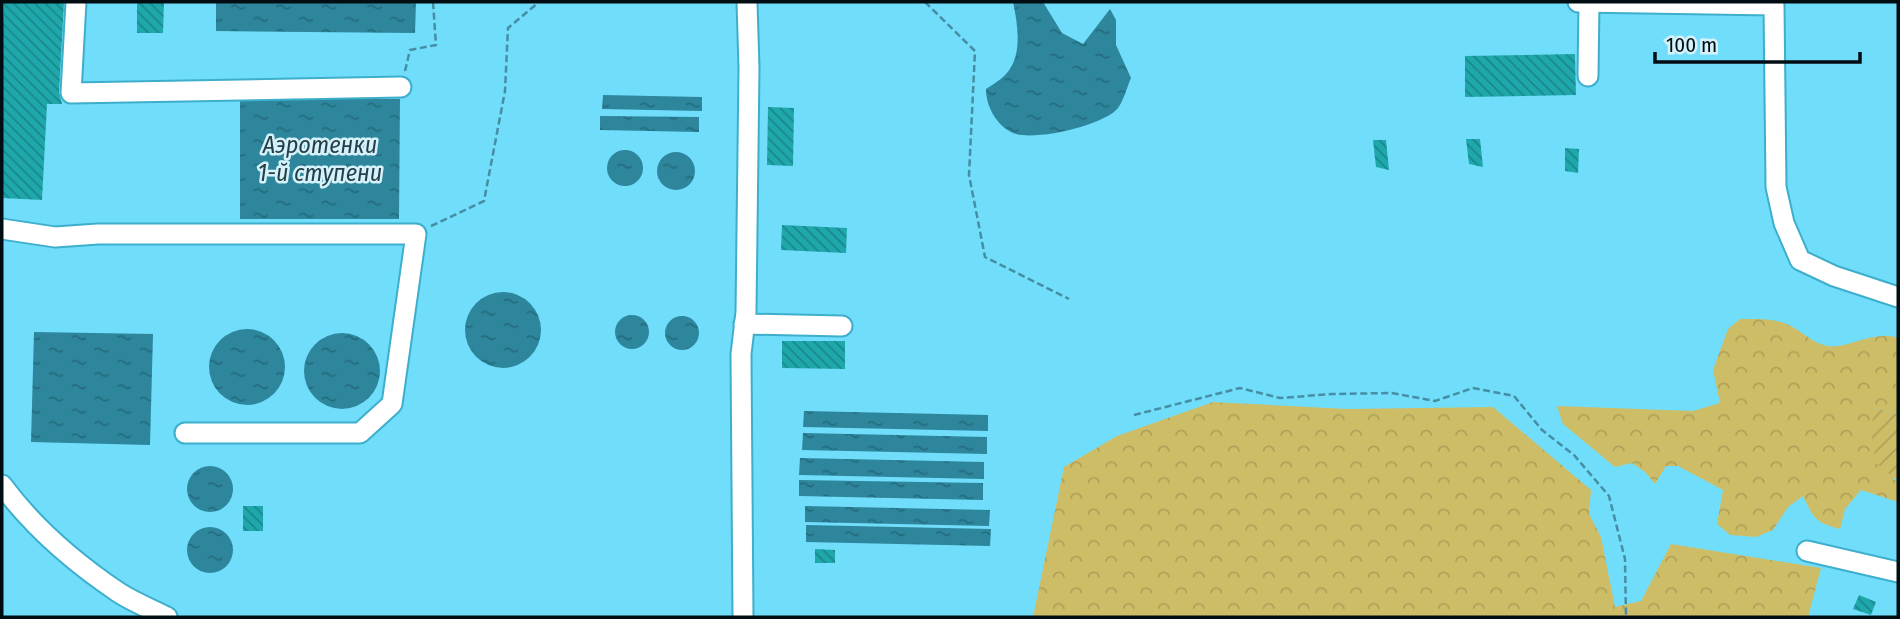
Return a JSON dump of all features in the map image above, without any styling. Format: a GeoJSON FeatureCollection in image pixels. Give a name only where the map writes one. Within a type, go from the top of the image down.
{"type":"FeatureCollection","features":[{"type":"Feature","properties":{"kind":"street"},"geometry":{"type":"LineString","coordinates":[[76,2],[71,93],[401,87]]}},
{"type":"Feature","properties":{"kind":"street"},"geometry":{"type":"LineString","coordinates":[[743,617],[740,354],[744,324],[749,68],[747,2]]}},
{"type":"Feature","properties":{"kind":"street"},"geometry":{"type":"LineString","coordinates":[[1578,2],[1774,5],[1776,187],[1784,223],[1800,260],[1834,276],[1898,297]]}},
{"type":"Feature","properties":{"kind":"street"},"geometry":{"type":"LineString","coordinates":[[1588,76],[1589,2]]}},
{"type":"Feature","properties":{"kind":"street"},"geometry":{"type":"LineString","coordinates":[[2,229],[55,237],[98,234],[416,234],[393,404],[360,433],[185,433]]}},
{"type":"Feature","properties":{"kind":"street"},"geometry":{"type":"LineString","coordinates":[[744,324],[842,326]]}},
{"type":"Feature","properties":{"kind":"street"},"geometry":{"type":"LineString","coordinates":[[2,485],[59,547],[119,593],[167,617]]}},
{"type":"Feature","properties":{"kind":"street"},"geometry":{"type":"LineString","coordinates":[[1807,551],[1898,572]]}},
{"type":"Feature","properties":{"kind":"path"},"geometry":{"type":"LineString","coordinates":[[401,87],[410,50],[436,45],[433,2]]}},
{"type":"Feature","properties":{"kind":"path"},"geometry":{"type":"LineString","coordinates":[[416,234],[484,201],[505,91],[508,28],[539,2]]}},
{"type":"Feature","properties":{"kind":"path"},"geometry":{"type":"LineString","coordinates":[[925,2],[975,51],[969,175],[985,257],[1069,299]]}},
{"type":"Feature","properties":{"kind":"path"},"geometry":{"type":"LineString","coordinates":[[1134,415],[1240,388],[1280,398],[1392,393],[1435,401],[1473,388],[1514,396],[1542,430],[1574,455],[1609,496],[1625,559],[1626,617]]}},
{"type":"Feature","properties":{"kind":"green space"},"geometry":{"type":"Polygon","coordinates":[[[1740,319],[1765,319],[1783,323],[1828,346],[1844,345],[1871,337],[1898,338],[1898,414],[1873,408],[1894,480],[1898,481],[1898,502],[1861,490],[1845,509],[1840,529],[1816,518],[1803,496],[1788,507],[1773,530],[1756,537],[1730,535],[1717,524],[1723,490],[1678,466],[1666,466],[1655,484],[1645,472],[1632,463],[1615,467],[1563,424],[1557,406],[1693,411],[1720,403],[1713,370],[1728,329],[1740,319]]]}},
{"type":"Feature","properties":{"kind":"green space"},"geometry":{"type":"Polygon","coordinates":[[[1213,402],[1347,409],[1493,407],[1591,490],[1589,514],[1601,537],[1615,607],[1641,601],[1671,544],[1821,568],[1808,617],[1033,617],[1064,467],[1117,436],[1213,402]]]}},
{"type":"Feature","properties":{"kind":"green space"},"geometry":{"type":"Polygon","coordinates":[[[1873,408],[1898,414],[1898,481],[1876,463],[1872,437],[1873,408]]]}},
{"type":"Feature","properties":{"kind":"water"},"geometry":{"type":"Polygon","coordinates":[[[216,2],[416,2],[415,33],[216,31],[216,2]]]}},
{"type":"Feature","properties":{"kind":"water"},"geometry":{"type":"Polygon","coordinates":[[[1013,2],[1043,2],[1062,33],[1083,44],[1110,9],[1116,20],[1116,45],[1131,78],[1118,108],[1084,126],[1052,134],[1013,133],[997,120],[990,108],[986,89],[1006,74],[1017,52],[1018,35],[1013,2]]]}},
{"type":"Feature","properties":{"kind":"water"},"geometry":{"type":"Polygon","coordinates":[[[603,95],[702,97],[702,111],[602,109],[603,95]]]}},
{"type":"Feature","properties":{"kind":"water","name":"Аэротенки 1-й ступени"},"geometry":{"type":"Polygon","coordinates":[[[240,99],[400,99],[399,219],[240,219],[240,99]]]}},
{"type":"Feature","properties":{"kind":"water"},"geometry":{"type":"Polygon","coordinates":[[[600,116],[699,117],[699,132],[600,130],[600,116]]]}},
{"type":"Feature","properties":{"kind":"water"},"geometry":{"type":"Polygon","coordinates":[[[625,150],[638,155],[643,168],[638,181],[625,186],[612,181],[607,168],[612,155],[625,150]]]}},
{"type":"Feature","properties":{"kind":"water"},"geometry":{"type":"Polygon","coordinates":[[[676,152],[690,157],[695,171],[690,185],[676,190],[662,185],[657,171],[662,157],[676,152]]]}},
{"type":"Feature","properties":{"kind":"water"},"geometry":{"type":"Polygon","coordinates":[[[511,292],[524,298],[535,309],[541,322],[539,345],[524,362],[511,368],[495,368],[482,362],[467,345],[465,322],[471,309],[488,294],[511,292]]]}},
{"type":"Feature","properties":{"kind":"water"},"geometry":{"type":"Polygon","coordinates":[[[632,315],[644,320],[649,332],[644,344],[632,349],[620,344],[615,332],[620,320],[632,315]]]}},
{"type":"Feature","properties":{"kind":"water"},"geometry":{"type":"Polygon","coordinates":[[[682,316],[694,321],[699,333],[694,345],[682,350],[670,345],[665,333],[670,321],[682,316]]]}},
{"type":"Feature","properties":{"kind":"water"},"geometry":{"type":"Polygon","coordinates":[[[255,329],[268,335],[279,346],[285,359],[283,382],[268,399],[255,405],[239,405],[226,399],[211,382],[209,359],[215,346],[232,331],[255,329]]]}},
{"type":"Feature","properties":{"kind":"water"},"geometry":{"type":"Polygon","coordinates":[[[34,332],[153,334],[150,445],[31,442],[34,332]]]}},
{"type":"Feature","properties":{"kind":"water"},"geometry":{"type":"Polygon","coordinates":[[[350,333],[363,339],[374,350],[380,363],[378,386],[363,403],[350,409],[334,409],[321,403],[306,386],[304,363],[310,350],[327,335],[350,333]]]}},
{"type":"Feature","properties":{"kind":"water"},"geometry":{"type":"Polygon","coordinates":[[[804,411],[988,415],[988,431],[803,427],[804,411]]]}},
{"type":"Feature","properties":{"kind":"water"},"geometry":{"type":"Polygon","coordinates":[[[803,433],[987,437],[987,454],[802,450],[803,433]]]}},
{"type":"Feature","properties":{"kind":"water"},"geometry":{"type":"Polygon","coordinates":[[[800,458],[984,462],[984,479],[799,475],[800,458]]]}},
{"type":"Feature","properties":{"kind":"water"},"geometry":{"type":"Polygon","coordinates":[[[210,466],[226,473],[233,489],[226,505],[210,512],[194,505],[187,489],[194,473],[210,466]]]}},
{"type":"Feature","properties":{"kind":"water"},"geometry":{"type":"Polygon","coordinates":[[[799,480],[983,483],[983,500],[799,496],[799,480]]]}},
{"type":"Feature","properties":{"kind":"water"},"geometry":{"type":"Polygon","coordinates":[[[805,506],[990,510],[989,526],[805,522],[805,506]]]}},
{"type":"Feature","properties":{"kind":"water"},"geometry":{"type":"Polygon","coordinates":[[[806,525],[991,529],[990,546],[806,542],[806,525]]]}},
{"type":"Feature","properties":{"kind":"water"},"geometry":{"type":"Polygon","coordinates":[[[210,527],[226,534],[233,550],[226,566],[210,573],[194,566],[187,550],[194,534],[210,527]]]}},
{"type":"Feature","properties":{"kind":"building"},"geometry":{"type":"Polygon","coordinates":[[[4,2],[64,2],[59,92],[62,104],[47,104],[42,200],[2,198],[4,2]]]}},
{"type":"Feature","properties":{"kind":"building"},"geometry":{"type":"Polygon","coordinates":[[[137,2],[164,2],[163,33],[137,33],[137,2]]]}},
{"type":"Feature","properties":{"kind":"building"},"geometry":{"type":"Polygon","coordinates":[[[1575,54],[1576,95],[1465,97],[1465,56],[1575,54]]]}},
{"type":"Feature","properties":{"kind":"building"},"geometry":{"type":"Polygon","coordinates":[[[768,107],[794,108],[793,166],[767,165],[768,107]]]}},
{"type":"Feature","properties":{"kind":"building"},"geometry":{"type":"Polygon","coordinates":[[[1466,139],[1480,139],[1483,167],[1469,164],[1466,139]]]}},
{"type":"Feature","properties":{"kind":"building"},"geometry":{"type":"Polygon","coordinates":[[[1373,140],[1386,140],[1389,170],[1376,167],[1373,140]]]}},
{"type":"Feature","properties":{"kind":"building"},"geometry":{"type":"Polygon","coordinates":[[[1565,148],[1579,149],[1578,173],[1565,171],[1565,148]]]}},
{"type":"Feature","properties":{"kind":"building"},"geometry":{"type":"Polygon","coordinates":[[[782,225],[847,228],[846,253],[781,250],[782,225]]]}},
{"type":"Feature","properties":{"kind":"building"},"geometry":{"type":"Polygon","coordinates":[[[782,341],[845,341],[845,369],[782,368],[782,341]]]}},
{"type":"Feature","properties":{"kind":"building"},"geometry":{"type":"Polygon","coordinates":[[[243,506],[263,506],[263,531],[243,531],[243,506]]]}},
{"type":"Feature","properties":{"kind":"building"},"geometry":{"type":"Polygon","coordinates":[[[815,549],[835,550],[835,563],[815,563],[815,549]]]}},
{"type":"Feature","properties":{"kind":"building"},"geometry":{"type":"Polygon","coordinates":[[[1859,595],[1876,602],[1871,615],[1853,609],[1859,595]]]}}]}
